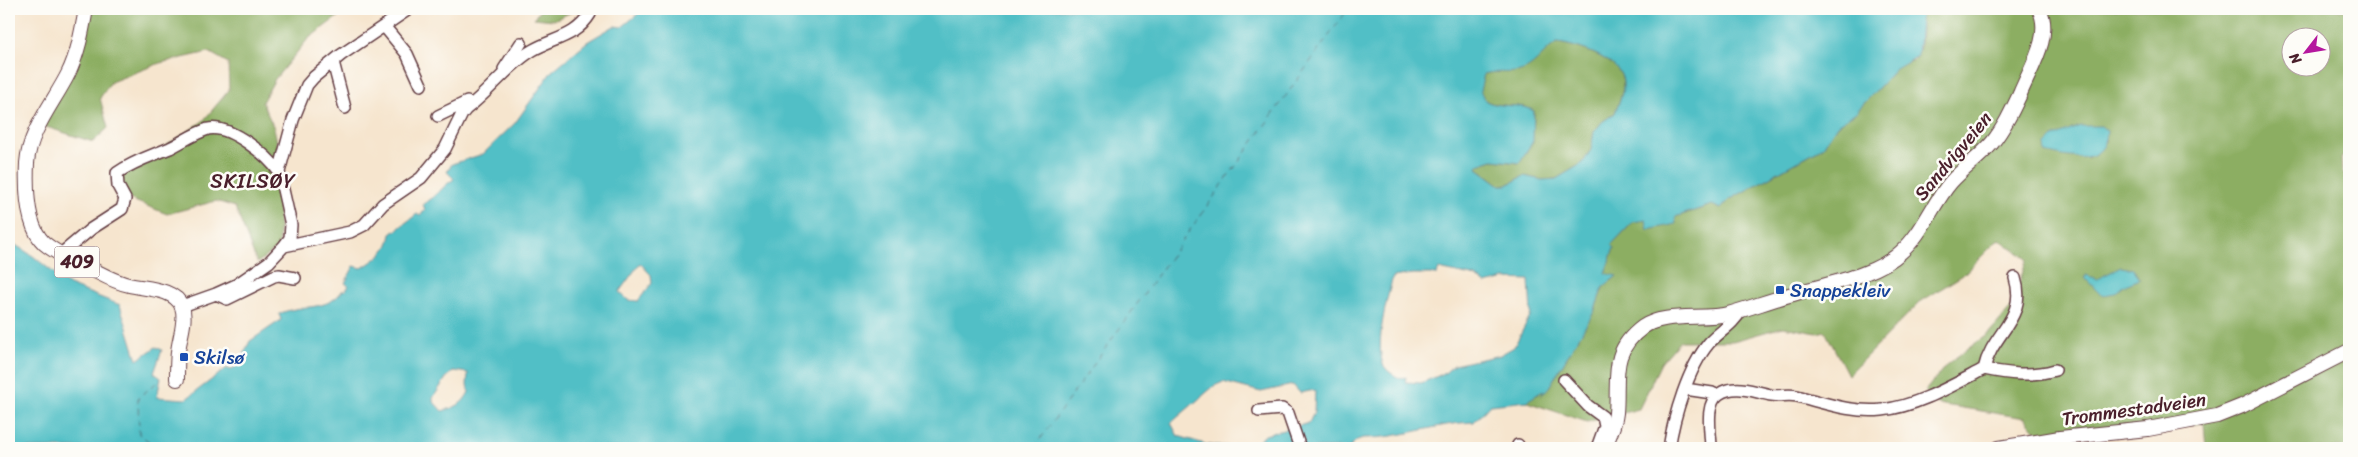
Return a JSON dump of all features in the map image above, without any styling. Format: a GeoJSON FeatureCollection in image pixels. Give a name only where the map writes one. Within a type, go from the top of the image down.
{"type":"FeatureCollection","features":[{"type":"Feature","properties":{"kind":"main road","name":"409"},"geometry":{"type":"LineString","coordinates":[[86,9],[78,51],[69,73],[35,133],[27,163],[29,200],[36,230],[44,242],[61,254],[122,283],[169,294],[182,306]]}},
{"type":"Feature","properties":{"kind":"main road","name":"Sandvigveien"},"geometry":{"type":"LineString","coordinates":[[1604,448],[1614,424],[1616,412],[1616,373],[1618,364],[1628,341],[1647,324],[1663,320],[1726,314],[1741,310],[1869,271],[1894,258],[1907,246],[1918,233],[1941,194],[1961,171],[1991,144],[2010,117],[2041,43],[2044,21],[2039,9]]}},
{"type":"Feature","properties":{"kind":"main road"},"geometry":{"type":"LineString","coordinates":[[177,379],[178,354],[184,314],[182,306]]}},
{"type":"Feature","properties":{"kind":"main road","name":"Trommestadveien"},"geometry":{"type":"LineString","coordinates":[[1999,448],[2139,431],[2218,416],[2242,406],[2349,350]]}},
{"type":"Feature","properties":{"kind":"street"},"geometry":{"type":"LineString","coordinates":[[279,172],[294,120],[307,86],[334,62],[409,9]]}},
{"type":"Feature","properties":{"kind":"street"},"geometry":{"type":"LineString","coordinates":[[284,246],[350,232],[364,225],[383,204],[421,178],[445,149],[462,114],[479,97],[533,50],[564,38],[577,30],[590,14]]}},
{"type":"Feature","properties":{"kind":"street"},"geometry":{"type":"LineString","coordinates":[[384,26],[407,54],[421,85]]}},
{"type":"Feature","properties":{"kind":"street"},"geometry":{"type":"LineString","coordinates":[[438,116],[479,97],[503,70],[521,43]]}},
{"type":"Feature","properties":{"kind":"street"},"geometry":{"type":"LineString","coordinates":[[334,62],[345,108]]}},
{"type":"Feature","properties":{"kind":"street"},"geometry":{"type":"LineString","coordinates":[[61,254],[91,229],[122,209],[125,199],[118,186],[116,175],[129,164],[214,129],[238,136],[271,160],[279,172],[291,225],[290,238],[284,246],[250,276],[216,294],[182,306]]}},
{"type":"Feature","properties":{"kind":"street"},"geometry":{"type":"LineString","coordinates":[[216,294],[227,299],[279,274],[295,278]]}},
{"type":"Feature","properties":{"kind":"street"},"geometry":{"type":"LineString","coordinates":[[1984,369],[1987,354],[2013,318],[2018,305],[2020,292],[2015,278]]}},
{"type":"Feature","properties":{"kind":"street"},"geometry":{"type":"LineString","coordinates":[[1669,448],[1690,371],[1697,358],[1710,342],[1738,317],[1741,310]]}},
{"type":"Feature","properties":{"kind":"street"},"geometry":{"type":"LineString","coordinates":[[1711,448],[1711,406],[1717,396],[1726,390],[1757,390],[1772,395],[1794,396],[1853,410],[1883,410],[1939,392],[1984,369],[2003,373],[2032,374],[2055,370]]}},
{"type":"Feature","properties":{"kind":"street"},"geometry":{"type":"LineString","coordinates":[[1564,380],[1582,400],[1603,417],[1605,426],[1597,448]]}},
{"type":"Feature","properties":{"kind":"street"},"geometry":{"type":"LineString","coordinates":[[1685,389],[1712,393],[1717,396]]}},
{"type":"Feature","properties":{"kind":"street"},"geometry":{"type":"LineString","coordinates":[[1259,411],[1282,409],[1288,413],[1300,448]]}},
{"type":"Feature","properties":{"kind":"green space"},"geometry":{"type":"Polygon","coordinates":[[[90,9],[348,9],[308,39],[275,79],[262,102],[274,128],[279,151],[279,247],[257,263],[235,207],[216,201],[167,214],[122,196],[117,179],[203,121],[229,90],[228,63],[209,52],[160,63],[111,82],[100,98],[108,128],[93,142],[37,124],[45,112],[83,17],[90,9]]]}},
{"type":"Feature","properties":{"kind":"green space"},"geometry":{"type":"Polygon","coordinates":[[[541,9],[578,9],[554,20],[534,18],[541,9]]]}},
{"type":"Feature","properties":{"kind":"green space"},"geometry":{"type":"Polygon","coordinates":[[[1922,9],[2349,9],[2349,152],[2341,157],[2342,172],[2349,180],[2349,448],[2206,448],[2204,423],[2043,440],[2025,418],[1938,404],[1925,391],[1947,364],[1988,334],[2011,308],[2027,259],[1999,239],[1963,275],[1920,302],[1848,375],[1825,331],[1817,333],[1783,327],[1733,341],[1680,341],[1661,363],[1639,409],[1587,422],[1524,401],[1549,387],[1594,312],[1603,287],[1616,277],[1605,273],[1614,248],[1611,245],[1633,222],[1646,219],[1649,230],[1675,217],[1712,205],[1721,209],[1729,200],[1823,147],[1837,125],[1856,112],[1901,64],[1915,60],[1920,47],[1922,9]],[[2072,129],[2069,131],[2087,158],[2099,151],[2107,140],[2072,129]]]}},
{"type":"Feature","properties":{"kind":"green space"},"geometry":{"type":"Polygon","coordinates":[[[1557,43],[1586,50],[1597,55],[1607,60],[1621,74],[1623,83],[1622,94],[1615,113],[1602,122],[1594,132],[1591,149],[1583,163],[1556,179],[1542,180],[1524,176],[1507,185],[1500,185],[1477,168],[1478,165],[1493,160],[1519,163],[1533,141],[1534,111],[1529,108],[1498,105],[1486,101],[1479,91],[1484,74],[1497,70],[1506,72],[1557,43]]]}},
{"type":"Feature","properties":{"kind":"water"},"geometry":{"type":"Polygon","coordinates":[[[644,9],[1922,9],[1918,56],[1896,69],[1856,112],[1837,125],[1823,147],[1729,200],[1721,209],[1712,205],[1675,217],[1676,224],[1648,230],[1646,220],[1633,222],[1611,245],[1614,248],[1605,273],[1617,276],[1603,287],[1594,312],[1549,387],[1541,396],[1544,390],[1527,401],[1490,405],[1474,422],[1446,425],[1391,436],[1363,438],[1357,440],[1349,448],[1251,448],[9,448],[9,241],[33,256],[69,285],[120,305],[137,360],[156,347],[162,350],[154,373],[161,378],[157,397],[186,399],[227,368],[230,370],[238,365],[250,341],[281,320],[279,314],[322,305],[337,297],[343,290],[345,291],[349,286],[345,283],[354,266],[362,268],[377,258],[388,245],[391,234],[417,214],[420,216],[425,210],[423,204],[454,179],[447,172],[452,164],[483,154],[515,123],[552,71],[587,42],[614,26],[622,27],[644,9]],[[1557,43],[1528,68],[1514,72],[1484,74],[1480,91],[1486,101],[1498,105],[1529,108],[1534,111],[1533,141],[1520,163],[1493,160],[1478,165],[1477,168],[1500,185],[1507,185],[1524,176],[1542,180],[1556,179],[1583,163],[1591,149],[1594,132],[1602,122],[1615,113],[1622,94],[1623,83],[1621,74],[1615,67],[1607,60],[1586,50],[1557,43]],[[640,263],[619,292],[628,300],[638,301],[652,283],[651,275],[640,263]],[[1439,269],[1437,274],[1413,274],[1393,277],[1381,332],[1381,355],[1386,369],[1401,379],[1406,377],[1405,382],[1421,383],[1445,373],[1454,365],[1500,355],[1514,347],[1531,314],[1529,280],[1505,279],[1486,284],[1476,277],[1439,269]],[[454,371],[446,378],[433,401],[442,411],[458,405],[469,392],[467,385],[468,373],[454,371]],[[1223,382],[1214,386],[1171,423],[1178,436],[1208,445],[1251,448],[1265,435],[1309,423],[1314,412],[1315,390],[1300,393],[1293,385],[1261,392],[1223,382]]]}},
{"type":"Feature","properties":{"kind":"water"},"geometry":{"type":"Polygon","coordinates":[[[2080,126],[2101,126],[2107,131],[2105,142],[2100,150],[2093,155],[2085,157],[2045,152],[2046,145],[2054,137],[2080,126]]]}},
{"type":"Feature","properties":{"kind":"water"},"geometry":{"type":"Polygon","coordinates":[[[2121,267],[2133,269],[2140,279],[2123,286],[2115,293],[2104,295],[2099,293],[2085,278],[2086,275],[2097,279],[2121,267]]]}},
{"type":"Feature","properties":{"kind":"ferry route"},"geometry":{"type":"LineString","coordinates":[[1034,448],[1348,9]]}},
{"type":"Feature","properties":{"kind":"ferry route"},"geometry":{"type":"LineString","coordinates":[[158,448],[139,434],[138,398],[161,379]]}},
{"type":"Feature","properties":{"kind":"place","name":"Snappekleiv"},"geometry":{"type":"Point","coordinates":[1780,290]}},
{"type":"Feature","properties":{"kind":"place","name":"Skilsø"},"geometry":{"type":"Point","coordinates":[184,357]}},
{"type":"Feature","properties":{"kind":"district","name":"SKILSØY"},"geometry":{"type":"Point","coordinates":[253,181]}}]}
